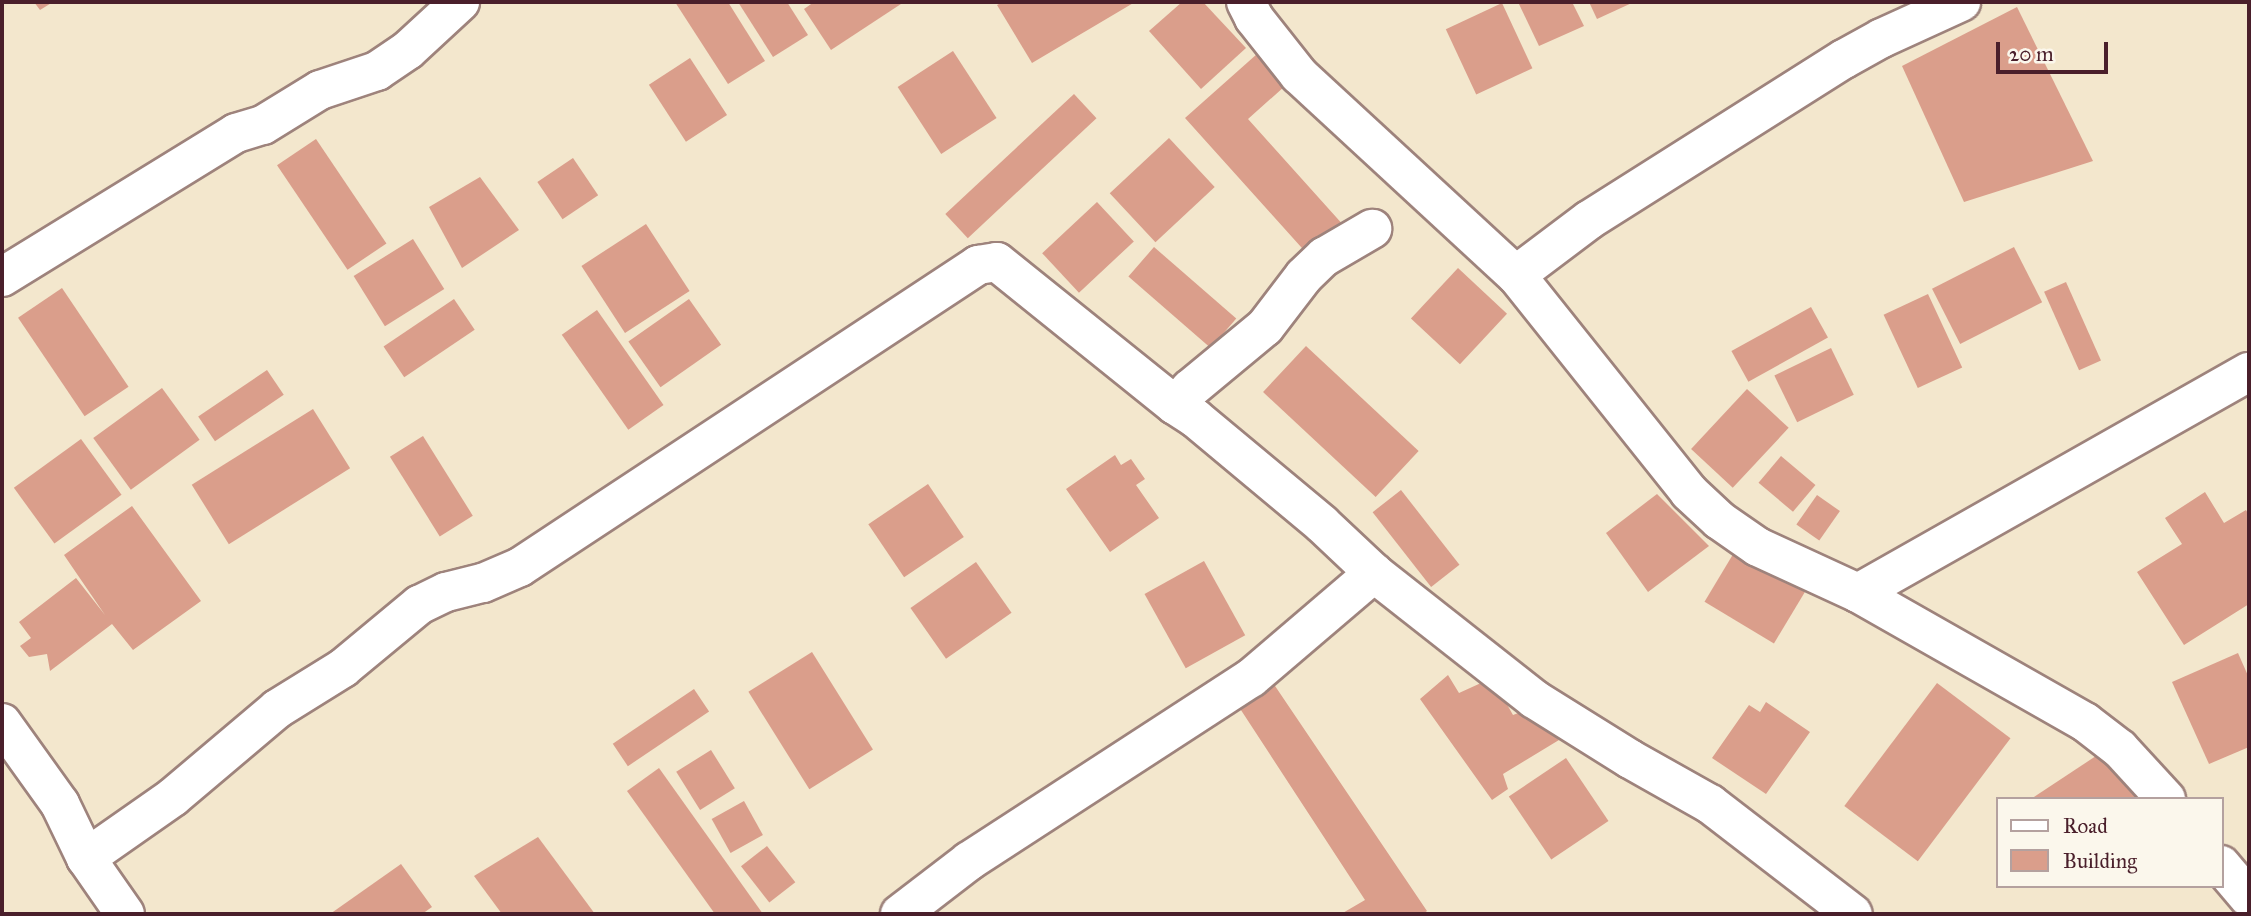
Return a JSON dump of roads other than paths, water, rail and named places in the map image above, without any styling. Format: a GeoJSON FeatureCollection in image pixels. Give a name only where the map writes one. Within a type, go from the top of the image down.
{"type":"FeatureCollection","features":[{"type":"Feature","properties":{"kind":"street"},"geometry":{"type":"LineString","coordinates":[[2,277],[236,132],[263,125],[320,90],[377,71],[408,50],[460,2]]}},
{"type":"Feature","properties":{"kind":"street"},"geometry":{"type":"LineString","coordinates":[[1246,2],[1254,18],[1299,75],[1516,275],[1689,492],[1719,520],[1758,547],[1857,593],[2085,722],[2120,749],[2164,797]]}},
{"type":"Feature","properties":{"kind":"street"},"geometry":{"type":"LineString","coordinates":[[1516,275],[1589,220],[1844,59],[1882,38],[1961,2]]}},
{"type":"Feature","properties":{"kind":"street"},"geometry":{"type":"LineString","coordinates":[[1175,405],[1190,389],[1265,327],[1304,276],[1324,257],[1372,229]]}},
{"type":"Feature","properties":{"kind":"street"},"geometry":{"type":"LineString","coordinates":[[86,858],[173,797],[277,709],[343,668],[419,605],[446,592],[483,583],[520,567],[978,265],[997,261],[1175,405],[1195,418],[1312,516],[1374,573],[1534,699],[1630,759],[1710,804],[1853,914]]}},
{"type":"Feature","properties":{"kind":"street"},"geometry":{"type":"LineString","coordinates":[[1857,593],[2249,372]]}},
{"type":"Feature","properties":{"kind":"street"},"geometry":{"type":"LineString","coordinates":[[900,914],[969,861],[1251,678],[1374,573]]}},
{"type":"Feature","properties":{"kind":"street"},"geometry":{"type":"LineString","coordinates":[[2,723],[60,804],[86,858],[125,914]]}},
{"type":"Feature","properties":{"kind":"street"},"geometry":{"type":"LineString","coordinates":[[2223,867],[2249,898]]}}]}
